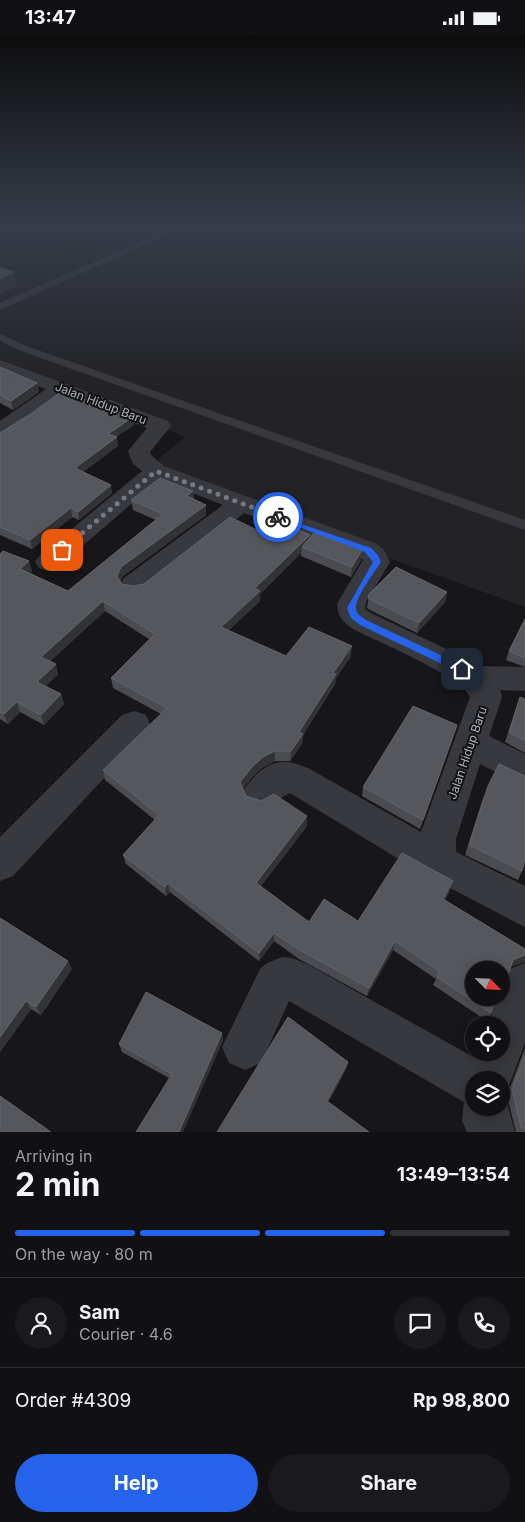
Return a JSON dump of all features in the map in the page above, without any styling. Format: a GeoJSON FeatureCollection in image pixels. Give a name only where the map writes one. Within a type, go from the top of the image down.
{"type":"FeatureCollection","features":[{"type":"Feature","properties":{"kind":"street","name":"Jalan Hidup Baru"},"geometry":{"type":"LineString","coordinates":[[0,366],[160,426],[139,451],[142,459],[156,471],[368,550],[375,557],[377,562],[354,599],[351,608],[354,616],[363,623],[477,678],[484,687],[486,697],[437,839],[438,862]]}},
{"type":"Feature","properties":{"kind":"street"},"geometry":{"type":"LineString","coordinates":[[0,431],[61,388]]}},
{"type":"Feature","properties":{"kind":"street"},"geometry":{"type":"LineString","coordinates":[[48,562],[156,471]]}},
{"type":"Feature","properties":{"kind":"street"},"geometry":{"type":"LineString","coordinates":[[134,585],[241,503]]}},
{"type":"Feature","properties":{"kind":"street"},"geometry":{"type":"LineString","coordinates":[[477,678],[525,679]]}},
{"type":"Feature","properties":{"kind":"street"},"geometry":{"type":"LineString","coordinates":[[0,863],[134,724]]}},
{"type":"Feature","properties":{"kind":"street"},"geometry":{"type":"LineString","coordinates":[[471,743],[525,771]]}},
{"type":"Feature","properties":{"kind":"street"},"geometry":{"type":"LineString","coordinates":[[260,793],[281,777],[296,779],[438,862],[525,907]]}},
{"type":"Feature","properties":{"kind":"street"},"geometry":{"type":"LineString","coordinates":[[245,1047],[275,984],[282,979],[292,979],[465,1078]]}},
{"type":"Feature","properties":{"kind":"street"},"geometry":{"type":"LineString","coordinates":[[510,1023],[525,984]]}},
{"type":"Feature","properties":{"kind":"street"},"geometry":{"type":"LineString","coordinates":[[486,1116],[491,1132]]}},
{"type":"Feature","properties":{"kind":"lane"},"geometry":{"type":"LineString","coordinates":[[0,307],[65,278]]}},
{"type":"Feature","properties":{"kind":"lane"},"geometry":{"type":"LineString","coordinates":[[0,337],[25,349],[525,525]]}},
{"type":"Feature","properties":{"kind":"shaded area"},"geometry":{"type":"Polygon","coordinates":[[[0,278],[525,278],[525,607],[171,480],[158,459],[185,437],[0,361],[0,278]]]}},
{"type":"Feature","properties":{"kind":"building"},"geometry":{"type":"Polygon","coordinates":[[[0,367],[37,383],[11,401],[0,395],[0,367]]]}},
{"type":"Feature","properties":{"kind":"building"},"geometry":{"type":"Polygon","coordinates":[[[62,391],[133,417],[108,434],[117,437],[75,468],[111,485],[78,512],[71,508],[30,540],[0,527],[0,433],[62,391]]]}},
{"type":"Feature","properties":{"kind":"building"},"geometry":{"type":"Polygon","coordinates":[[[160,478],[193,491],[187,496],[206,505],[121,567],[117,576],[122,584],[133,586],[144,584],[230,517],[257,530],[271,518],[310,535],[255,588],[260,591],[221,627],[286,656],[309,627],[352,646],[333,673],[336,674],[299,732],[303,734],[291,751],[275,751],[263,757],[240,782],[246,796],[261,801],[274,794],[307,816],[256,883],[309,922],[324,899],[358,921],[402,853],[453,881],[443,899],[525,949],[525,955],[513,960],[510,969],[510,961],[465,961],[465,996],[437,977],[439,971],[395,941],[369,988],[300,950],[274,933],[259,953],[168,883],[165,887],[123,855],[159,815],[103,770],[167,708],[111,678],[155,634],[103,601],[41,657],[56,664],[37,682],[61,694],[41,715],[17,702],[4,714],[0,712],[0,554],[3,551],[29,561],[20,569],[68,591],[163,514],[131,500],[160,478]]]}},
{"type":"Feature","properties":{"kind":"building"},"geometry":{"type":"Polygon","coordinates":[[[315,532],[362,550],[352,567],[302,547],[315,532]]]}},
{"type":"Feature","properties":{"kind":"building"},"geometry":{"type":"Polygon","coordinates":[[[396,567],[447,592],[419,623],[368,598],[369,594],[396,567]]]}},
{"type":"Feature","properties":{"kind":"building"},"geometry":{"type":"Polygon","coordinates":[[[525,619],[525,658],[509,651],[525,619]]]}},
{"type":"Feature","properties":{"kind":"building"},"geometry":{"type":"Polygon","coordinates":[[[520,697],[525,699],[525,741],[509,732],[520,697]]]}},
{"type":"Feature","properties":{"kind":"building"},"geometry":{"type":"Polygon","coordinates":[[[413,706],[457,725],[423,820],[363,787],[413,706]]]}},
{"type":"Feature","properties":{"kind":"building"},"geometry":{"type":"Polygon","coordinates":[[[499,764],[525,776],[525,859],[522,871],[469,845],[488,786],[499,764]]]}},
{"type":"Feature","properties":{"kind":"building"},"geometry":{"type":"Polygon","coordinates":[[[0,918],[68,961],[36,1007],[26,1001],[0,1037],[0,918]]]}},
{"type":"Feature","properties":{"kind":"building"},"geometry":{"type":"Polygon","coordinates":[[[146,992],[222,1033],[179,1132],[136,1132],[172,1074],[119,1044],[146,992]]]}},
{"type":"Feature","properties":{"kind":"building"},"geometry":{"type":"Polygon","coordinates":[[[480,1006],[494,1006],[491,1013],[480,1006]]]}},
{"type":"Feature","properties":{"kind":"building"},"geometry":{"type":"Polygon","coordinates":[[[288,1017],[348,1062],[327,1101],[369,1132],[217,1132],[288,1017]]]}},
{"type":"Feature","properties":{"kind":"building"},"geometry":{"type":"Polygon","coordinates":[[[525,1055],[525,1129],[521,1127],[512,1089],[525,1055]]]}},
{"type":"Feature","properties":{"kind":"building"},"geometry":{"type":"Polygon","coordinates":[[[0,1096],[51,1132],[0,1132],[0,1096]]]}},
{"type":"Feature","properties":{"kind":"way so far"},"geometry":{"type":"LineString","coordinates":[[62,550],[156,471],[278,517]]}},
{"type":"Feature","properties":{"kind":"route"},"geometry":{"type":"LineString","coordinates":[[278,517],[368,550],[377,562],[354,599],[351,608],[354,616],[363,623],[462,669]]}}]}
